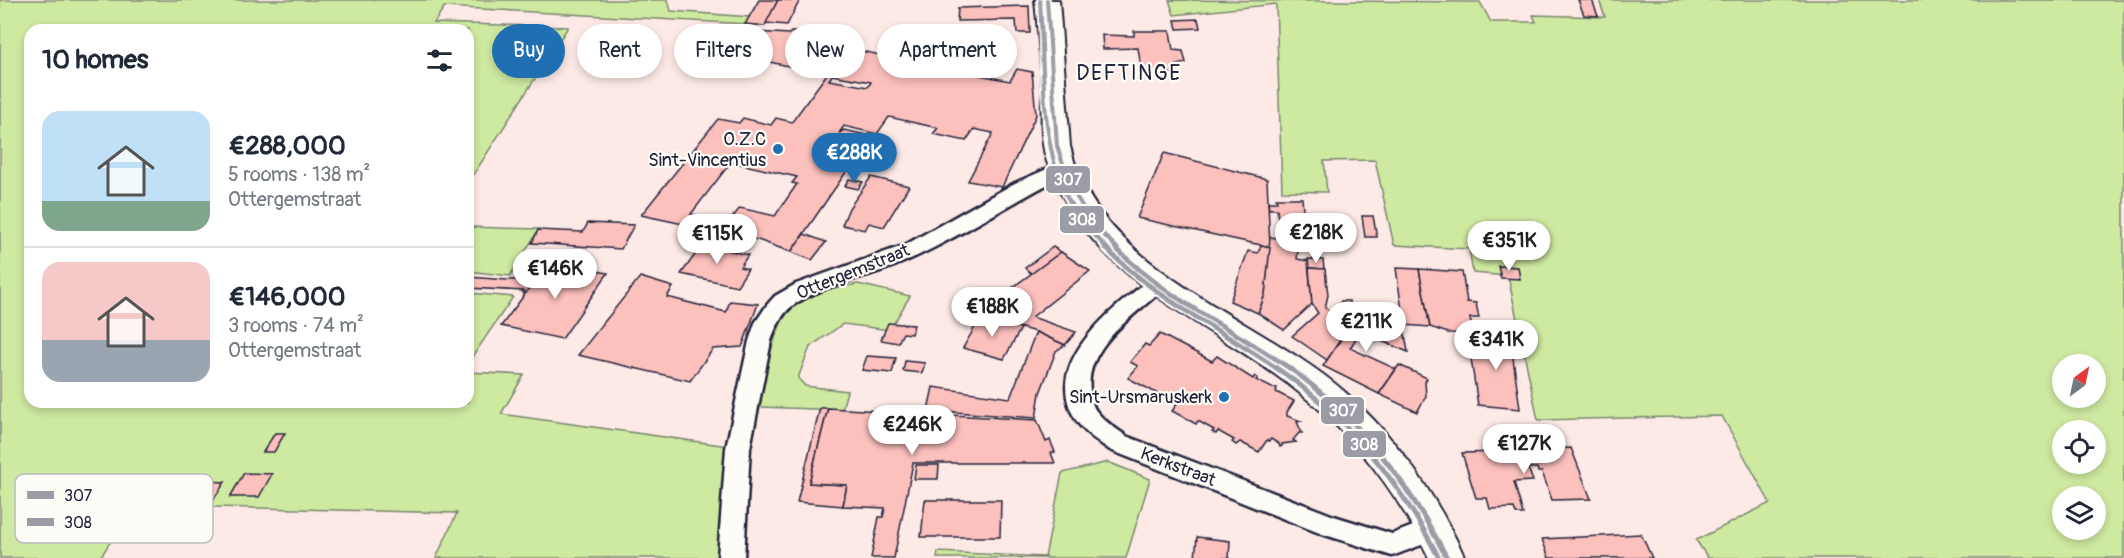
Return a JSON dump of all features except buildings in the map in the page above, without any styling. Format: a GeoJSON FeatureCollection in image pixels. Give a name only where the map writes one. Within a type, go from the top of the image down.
{"type":"FeatureCollection","features":[{"type":"Feature","properties":{"kind":"street"},"geometry":{"type":"LineString","coordinates":[[1047,0],[1054,83],[1055,134],[1062,168],[1070,186],[1092,219],[1125,256],[1158,283],[1286,365],[1337,406],[1384,453],[1434,529],[1447,558]]}},
{"type":"Feature","properties":{"kind":"street","name":"Ottergemstraat"},"geometry":{"type":"LineString","coordinates":[[731,558],[738,448],[760,341],[766,323],[774,311],[783,302],[803,290],[890,261],[1062,168]]}},
{"type":"Feature","properties":{"kind":"street","name":"Kerkstraat"},"geometry":{"type":"LineString","coordinates":[[1158,283],[1110,327],[1083,356],[1078,372],[1077,389],[1084,413],[1096,426],[1118,443],[1331,526],[1392,545],[1434,529]]}},
{"type":"Feature","properties":{"kind":"green space"},"geometry":{"type":"Polygon","coordinates":[[[0,0],[668,0],[671,11],[750,17],[746,24],[444,7],[434,23],[468,24],[24,24],[24,408],[474,408],[474,372],[524,375],[501,414],[728,446],[718,558],[436,558],[457,513],[213,507],[213,474],[15,474],[15,543],[110,543],[100,558],[0,558],[0,0]]]}},
{"type":"Feature","properties":{"kind":"green space"},"geometry":{"type":"Polygon","coordinates":[[[1169,0],[1480,2],[1491,22],[1536,22],[1533,15],[1605,17],[1599,0],[2124,0],[2124,558],[1708,558],[1696,540],[1770,503],[1722,416],[1538,420],[1508,276],[1473,273],[1469,249],[1394,245],[1375,160],[1324,161],[1327,192],[1282,191],[1276,4],[1174,15],[1169,0]]]}},
{"type":"Feature","properties":{"kind":"green space"},"geometry":{"type":"Polygon","coordinates":[[[474,24],[492,25],[492,78],[535,78],[474,174],[474,24]]]}},
{"type":"Feature","properties":{"kind":"green space"},"geometry":{"type":"Polygon","coordinates":[[[474,227],[539,229],[510,276],[474,272],[474,227]]]}},
{"type":"Feature","properties":{"kind":"green space"},"geometry":{"type":"Polygon","coordinates":[[[858,284],[910,296],[890,330],[843,324],[810,347],[798,378],[805,386],[847,391],[842,410],[760,407],[777,333],[791,308],[800,300],[814,294],[858,284]]]}},
{"type":"Feature","properties":{"kind":"green space"},"geometry":{"type":"Polygon","coordinates":[[[474,294],[513,297],[474,354],[474,294]]]}},
{"type":"Feature","properties":{"kind":"green space"},"geometry":{"type":"Polygon","coordinates":[[[1108,462],[1150,479],[1126,558],[937,558],[938,552],[1045,557],[1062,473],[1108,462]]]}},
{"type":"Feature","properties":{"kind":"transit line","name":"307"},"geometry":{"type":"LineString","coordinates":[[1047,0],[1057,146],[1071,188],[1094,225],[1125,257],[1160,285],[1277,360],[1334,402],[1354,421],[1390,463],[1420,509],[1447,558]]}},
{"type":"Feature","properties":{"kind":"transit line","name":"308"},"geometry":{"type":"LineString","coordinates":[[1040,1],[1049,147],[1064,190],[1088,228],[1118,261],[1154,290],[1272,365],[1329,407],[1383,466],[1399,488],[1439,558]]}},
{"type":"Feature","properties":{"kind":"place","name":"O.Z.C Sint-Vincentius"},"geometry":{"type":"Point","coordinates":[778,149]}},
{"type":"Feature","properties":{"kind":"place","name":"Sint-Ursmaruskerk"},"geometry":{"type":"Point","coordinates":[1224,397]}},
{"type":"Feature","properties":{"kind":"district","name":"DEFTINGE"},"geometry":{"type":"Point","coordinates":[1129,73]}}]}
